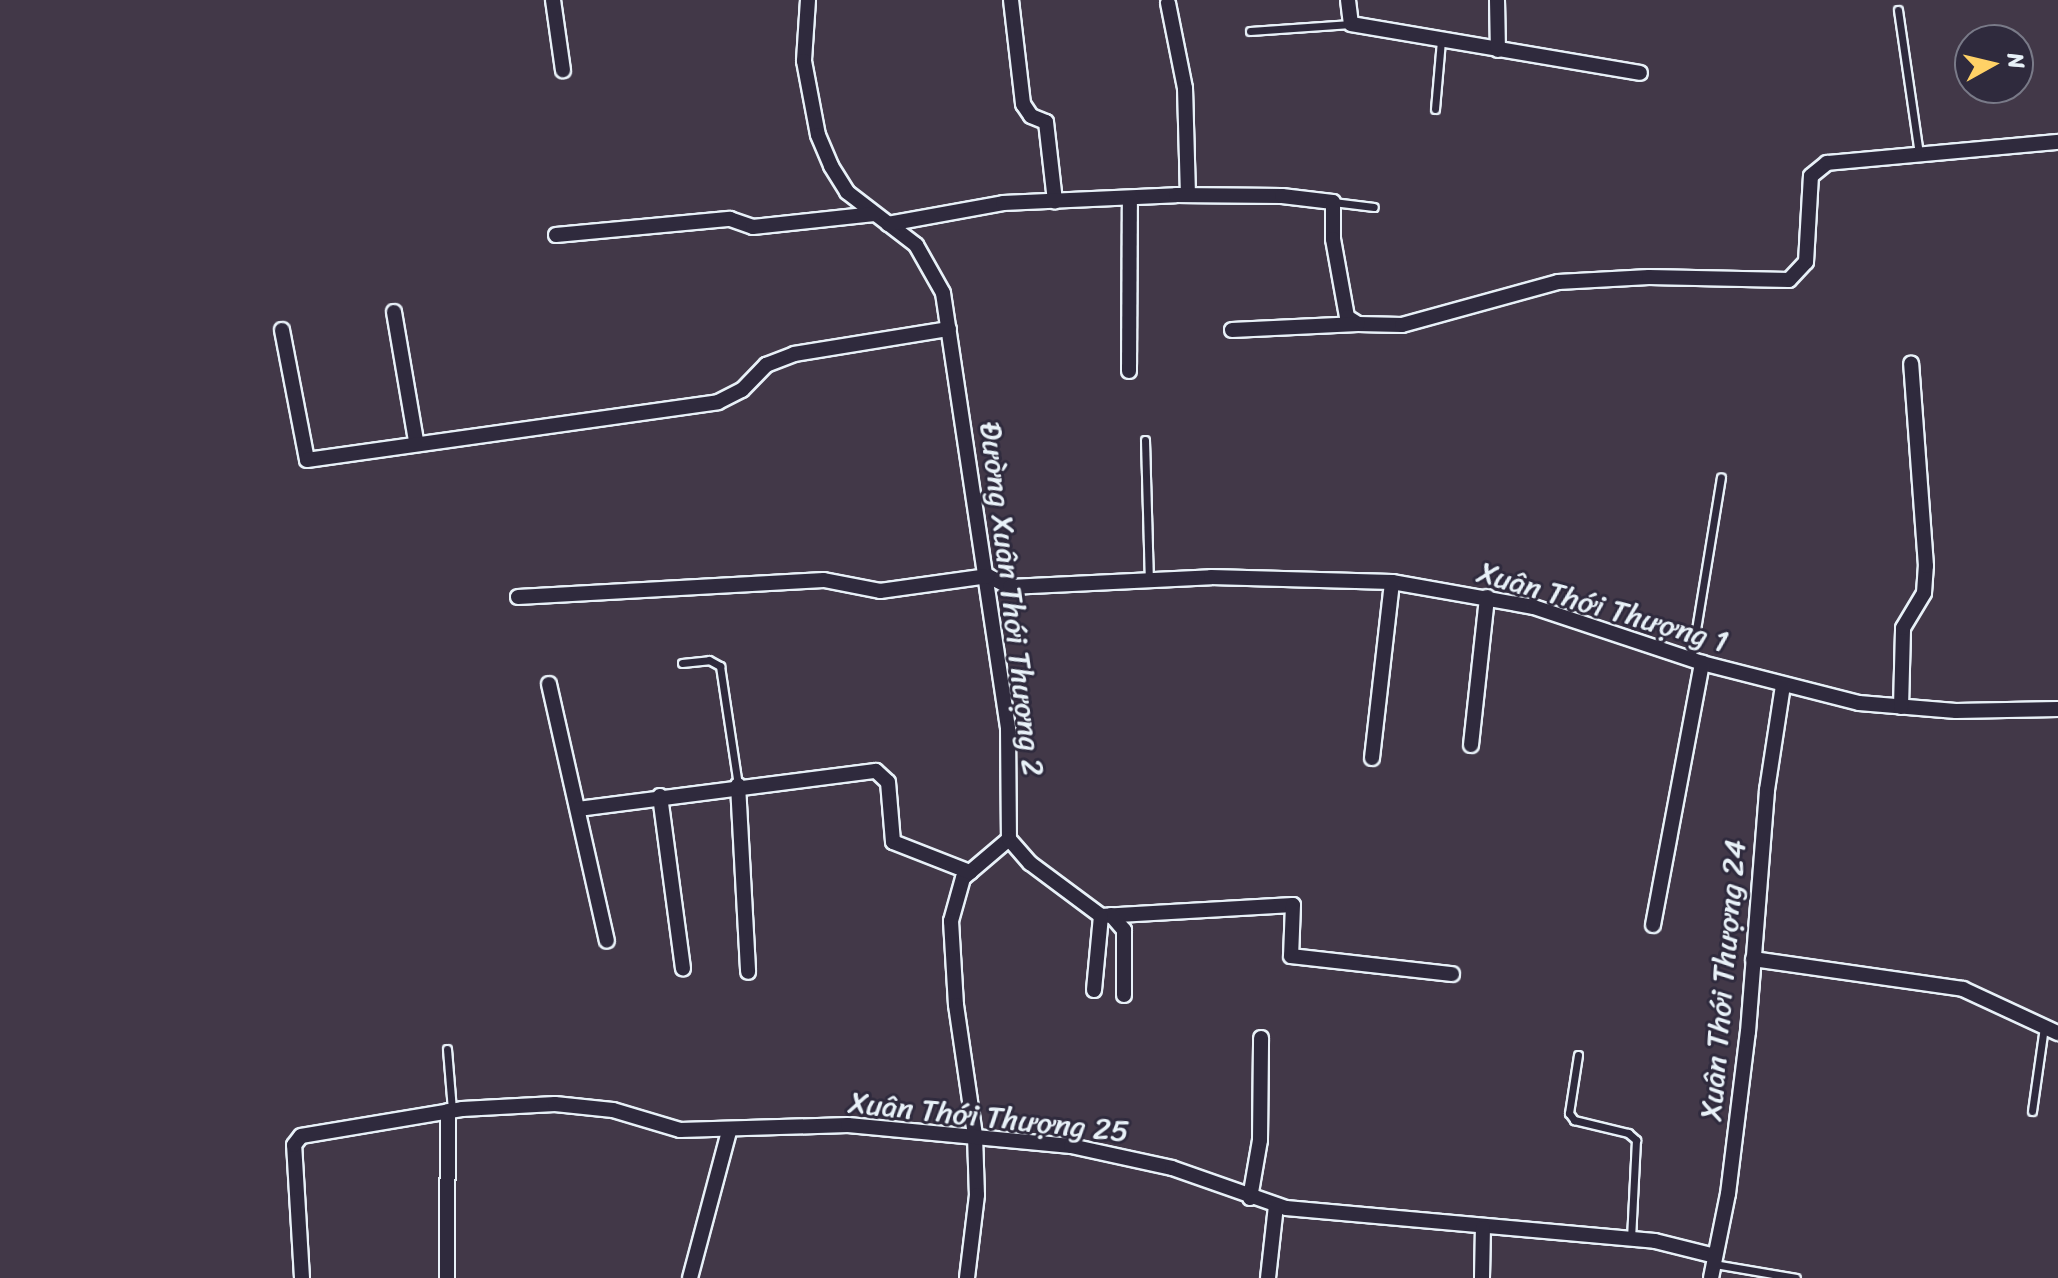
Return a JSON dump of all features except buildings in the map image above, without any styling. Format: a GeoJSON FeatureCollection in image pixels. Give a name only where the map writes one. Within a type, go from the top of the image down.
{"type":"FeatureCollection","features":[{"type":"Feature","properties":{"kind":"street"},"geometry":{"type":"LineString","coordinates":[[553,0],[563,70]]}},
{"type":"Feature","properties":{"kind":"street","name":"Đường Xuân Thới Thượng 2"},"geometry":{"type":"LineString","coordinates":[[808,0],[804,61],[818,135],[847,192],[916,245],[943,293],[988,576],[1008,728],[1009,839]]}},
{"type":"Feature","properties":{"kind":"street"},"geometry":{"type":"LineString","coordinates":[[1011,0],[1023,104],[1031,116],[1046,122],[1055,201]]}},
{"type":"Feature","properties":{"kind":"street"},"geometry":{"type":"LineString","coordinates":[[1348,0],[1351,24],[1640,73]]}},
{"type":"Feature","properties":{"kind":"street"},"geometry":{"type":"LineString","coordinates":[[1497,0],[1498,50]]}},
{"type":"Feature","properties":{"kind":"street"},"geometry":{"type":"LineString","coordinates":[[1168,3],[1185,88],[1188,195]]}},
{"type":"Feature","properties":{"kind":"street"},"geometry":{"type":"LineString","coordinates":[[1232,330],[1402,325],[1558,282],[1589,279],[1789,280],[1806,262],[1806,197],[1817,169],[1854,157],[2058,142]]}},
{"type":"Feature","properties":{"kind":"street"},"geometry":{"type":"LineString","coordinates":[[888,224],[935,212],[1055,201],[1188,195],[1282,196],[1333,202],[1333,239],[1347,317],[1358,324]]}},
{"type":"Feature","properties":{"kind":"street"},"geometry":{"type":"LineString","coordinates":[[1129,371],[1130,198]]}},
{"type":"Feature","properties":{"kind":"street"},"geometry":{"type":"LineString","coordinates":[[556,235],[730,219],[753,227],[874,214]]}},
{"type":"Feature","properties":{"kind":"street"},"geometry":{"type":"LineString","coordinates":[[394,312],[416,441]]}},
{"type":"Feature","properties":{"kind":"street"},"geometry":{"type":"LineString","coordinates":[[282,330],[307,460],[416,441],[718,402],[742,390],[766,365],[794,354],[949,329]]}},
{"type":"Feature","properties":{"kind":"street"},"geometry":{"type":"LineString","coordinates":[[1901,707],[1903,628],[1924,593],[1926,566],[1911,364]]}},
{"type":"Feature","properties":{"kind":"street"},"geometry":{"type":"LineString","coordinates":[[518,597],[824,580],[880,591],[988,576]]}},
{"type":"Feature","properties":{"kind":"street","name":"Xuân Thới Thượng 1"},"geometry":{"type":"LineString","coordinates":[[988,576],[1010,587],[1149,580],[1329,577],[1392,582],[1487,597],[1586,622],[1697,662],[1783,686],[1901,707],[2058,709]]}},
{"type":"Feature","properties":{"kind":"street"},"geometry":{"type":"LineString","coordinates":[[1372,758],[1392,582]]}},
{"type":"Feature","properties":{"kind":"street"},"geometry":{"type":"LineString","coordinates":[[1471,745],[1487,597]]}},
{"type":"Feature","properties":{"kind":"street"},"geometry":{"type":"LineString","coordinates":[[1653,925],[1697,662]]}},
{"type":"Feature","properties":{"kind":"street"},"geometry":{"type":"LineString","coordinates":[[549,684],[607,941]]}},
{"type":"Feature","properties":{"kind":"street","name":"Xuân Thới Thượng 24"},"geometry":{"type":"LineString","coordinates":[[1713,1266],[1730,1179],[1767,790],[1783,686]]}},
{"type":"Feature","properties":{"kind":"street"},"geometry":{"type":"LineString","coordinates":[[578,809],[738,785],[876,771],[888,782],[893,842],[970,872]]}},
{"type":"Feature","properties":{"kind":"street"},"geometry":{"type":"LineString","coordinates":[[738,785],[748,972]]}},
{"type":"Feature","properties":{"kind":"street"},"geometry":{"type":"LineString","coordinates":[[660,796],[683,968]]}},
{"type":"Feature","properties":{"kind":"street"},"geometry":{"type":"LineString","coordinates":[[969,1278],[977,1195],[975,1136],[951,934],[956,896],[970,872],[1009,839],[1030,863],[1124,930],[1124,995]]}},
{"type":"Feature","properties":{"kind":"street"},"geometry":{"type":"LineString","coordinates":[[1106,916],[1293,905],[1291,956],[1452,974]]}},
{"type":"Feature","properties":{"kind":"street"},"geometry":{"type":"LineString","coordinates":[[1094,990],[1106,916]]}},
{"type":"Feature","properties":{"kind":"street"},"geometry":{"type":"LineString","coordinates":[[1753,959],[1963,989],[2051,1030]]}},
{"type":"Feature","properties":{"kind":"street"},"geometry":{"type":"LineString","coordinates":[[1250,1198],[1260,1140],[1261,1038]]}},
{"type":"Feature","properties":{"kind":"street","name":"Xuân Thới Thượng 25"},"geometry":{"type":"LineString","coordinates":[[302,1278],[296,1140],[307,1134],[450,1110],[577,1104],[680,1130],[729,1131],[848,1125],[975,1136],[1127,1155],[1276,1205],[1483,1228],[1631,1240],[1713,1266]]}},
{"type":"Feature","properties":{"kind":"street"},"geometry":{"type":"LineString","coordinates":[[447,1278],[450,1110]]}},
{"type":"Feature","properties":{"kind":"street"},"geometry":{"type":"LineString","coordinates":[[690,1278],[729,1131]]}},
{"type":"Feature","properties":{"kind":"street"},"geometry":{"type":"LineString","coordinates":[[1268,1278],[1276,1205]]}},
{"type":"Feature","properties":{"kind":"street"},"geometry":{"type":"LineString","coordinates":[[1482,1278],[1483,1228]]}},
{"type":"Feature","properties":{"kind":"lane"},"geometry":{"type":"LineString","coordinates":[[1898,10],[1919,154]]}},
{"type":"Feature","properties":{"kind":"lane"},"geometry":{"type":"LineString","coordinates":[[1250,31],[1351,24]]}},
{"type":"Feature","properties":{"kind":"lane"},"geometry":{"type":"LineString","coordinates":[[1435,109],[1441,41]]}},
{"type":"Feature","properties":{"kind":"lane"},"geometry":{"type":"LineString","coordinates":[[1333,202],[1374,207]]}},
{"type":"Feature","properties":{"kind":"lane"},"geometry":{"type":"LineString","coordinates":[[1145,440],[1149,580]]}},
{"type":"Feature","properties":{"kind":"lane"},"geometry":{"type":"LineString","coordinates":[[1697,662],[1721,477]]}},
{"type":"Feature","properties":{"kind":"lane"},"geometry":{"type":"LineString","coordinates":[[682,663],[709,660],[720,666],[738,785]]}},
{"type":"Feature","properties":{"kind":"lane"},"geometry":{"type":"LineString","coordinates":[[2032,1111],[2051,1030]]}},
{"type":"Feature","properties":{"kind":"lane"},"geometry":{"type":"LineString","coordinates":[[447,1049],[450,1110]]}},
{"type":"Feature","properties":{"kind":"lane"},"geometry":{"type":"LineString","coordinates":[[1578,1055],[1569,1113],[1574,1120],[1628,1133],[1636,1140],[1631,1240]]}},
{"type":"Feature","properties":{"kind":"lane"},"geometry":{"type":"LineString","coordinates":[[1713,1266],[1796,1278]]}}]}
